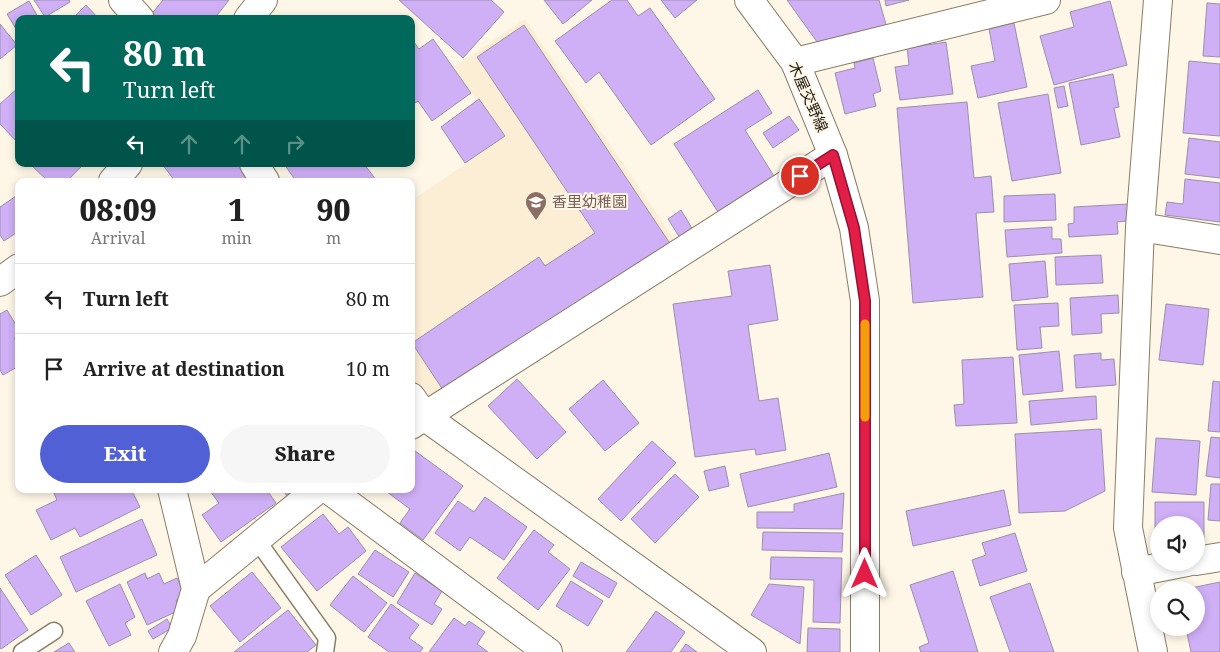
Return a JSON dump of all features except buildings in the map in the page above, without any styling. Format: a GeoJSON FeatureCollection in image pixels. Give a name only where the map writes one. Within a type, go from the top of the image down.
{"type":"FeatureCollection","features":[{"type":"Feature","properties":{"kind":"street"},"geometry":{"type":"LineString","coordinates":[[123,0],[136,15]]}},
{"type":"Feature","properties":{"kind":"street"},"geometry":{"type":"LineString","coordinates":[[251,15],[263,0]]}},
{"type":"Feature","properties":{"kind":"street","name":"木屋交野線"},"geometry":{"type":"LineString","coordinates":[[749,0],[795,62],[833,155],[854,228],[865,301],[865,652]]}},
{"type":"Feature","properties":{"kind":"street"},"geometry":{"type":"LineString","coordinates":[[795,62],[1046,0]]}},
{"type":"Feature","properties":{"kind":"street"},"geometry":{"type":"LineString","coordinates":[[1153,652],[1128,528],[1140,227],[1158,0]]}},
{"type":"Feature","properties":{"kind":"street"},"geometry":{"type":"LineString","coordinates":[[752,652],[415,413],[833,155]]}},
{"type":"Feature","properties":{"kind":"street"},"geometry":{"type":"LineString","coordinates":[[116,178],[125,167]]}},
{"type":"Feature","properties":{"kind":"street"},"geometry":{"type":"LineString","coordinates":[[256,167],[264,178]]}},
{"type":"Feature","properties":{"kind":"street"},"geometry":{"type":"LineString","coordinates":[[1140,227],[1220,240]]}},
{"type":"Feature","properties":{"kind":"street"},"geometry":{"type":"LineString","coordinates":[[0,282],[15,271]]}},
{"type":"Feature","properties":{"kind":"street"},"geometry":{"type":"LineString","coordinates":[[173,493],[196,589],[182,636],[173,652]]}},
{"type":"Feature","properties":{"kind":"street"},"geometry":{"type":"LineString","coordinates":[[196,589],[313,493]]}},
{"type":"Feature","properties":{"kind":"street"},"geometry":{"type":"LineString","coordinates":[[333,493],[548,652]]}},
{"type":"Feature","properties":{"kind":"street"},"geometry":{"type":"LineString","coordinates":[[1205,559],[1220,556]]}},
{"type":"Feature","properties":{"kind":"street"},"geometry":{"type":"LineString","coordinates":[[1136,572],[1150,569]]}},
{"type":"Feature","properties":{"kind":"lane"},"geometry":{"type":"LineString","coordinates":[[256,539],[327,638],[325,652]]}},
{"type":"Feature","properties":{"kind":"lane"},"geometry":{"type":"LineString","coordinates":[[22,652],[54,631]]}},
{"type":"Feature","properties":{"kind":"shaded area","name":"香里幼稚園"},"geometry":{"type":"Polygon","coordinates":[[[525,19],[675,241],[442,401],[425,397],[415,382],[415,198],[502,139],[454,67],[525,19]]]}},
{"type":"Feature","properties":{"kind":"slow traffic"},"geometry":{"type":"LineString","coordinates":[[865,324],[865,417]]}},
{"type":"Feature","properties":{"kind":"place","name":"香里幼稚園"},"geometry":{"type":"Point","coordinates":[536,221]}},
{"type":"Feature","properties":{"kind":"route"},"geometry":{"type":"LineString","coordinates":[[800,176],[833,155],[854,228],[865,301],[865,574]]}}]}
